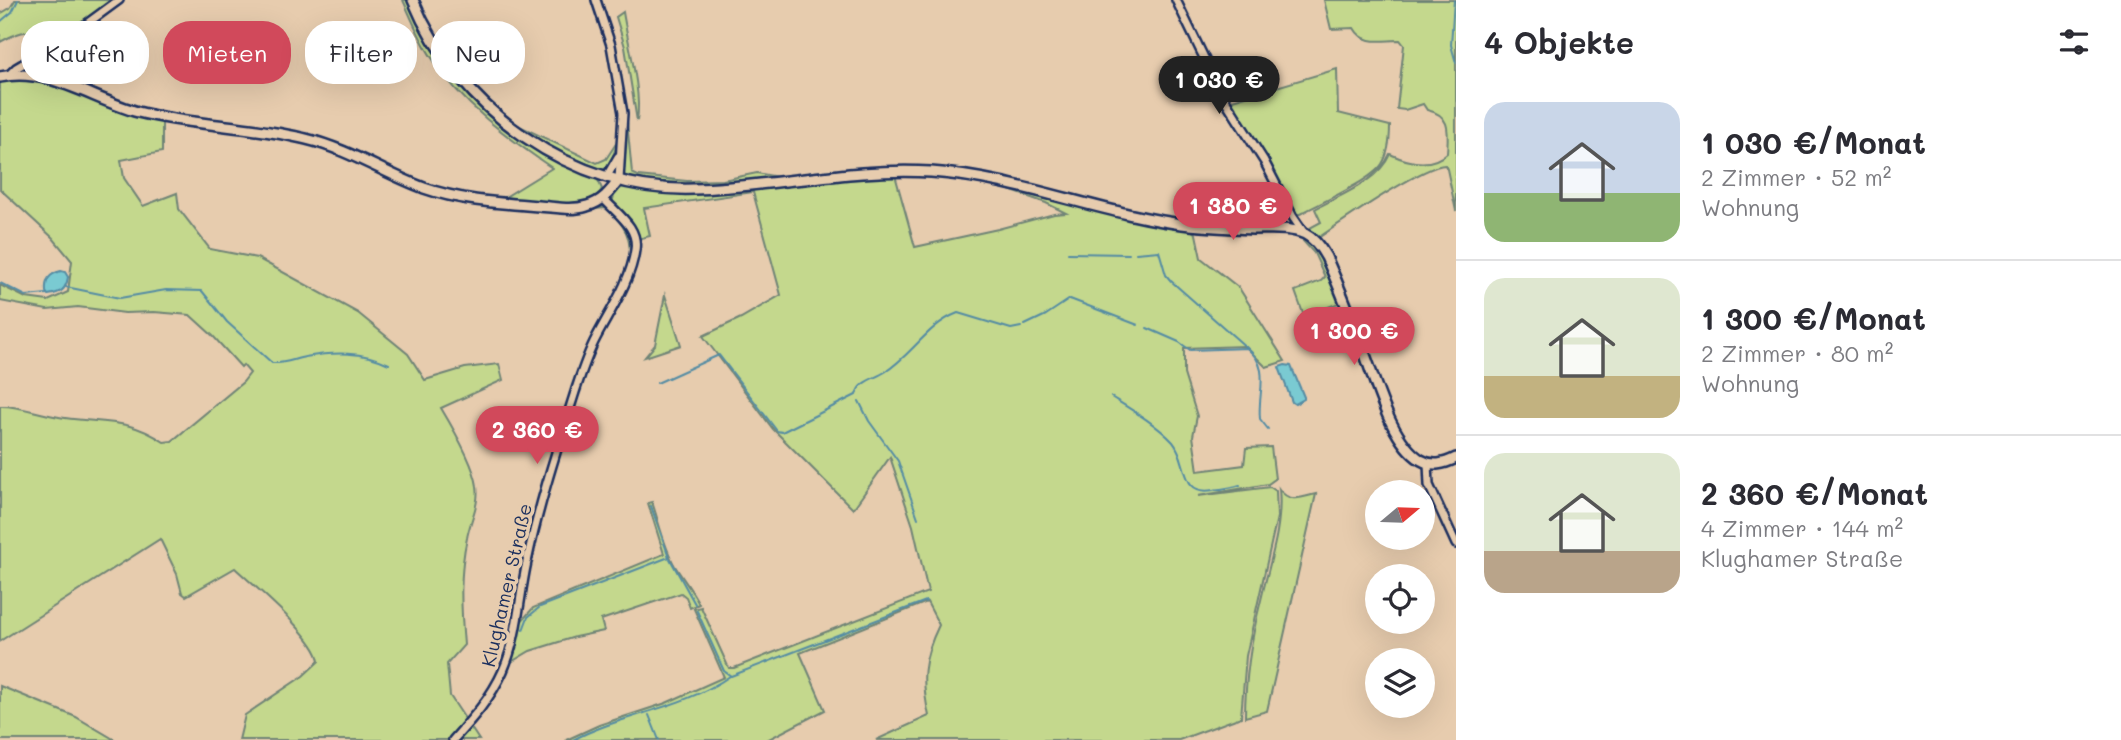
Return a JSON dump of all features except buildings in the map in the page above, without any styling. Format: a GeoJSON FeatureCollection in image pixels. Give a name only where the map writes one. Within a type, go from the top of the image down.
{"type":"FeatureCollection","features":[{"type":"Feature","properties":{"kind":"main road"},"geometry":{"type":"LineString","coordinates":[[413,0],[426,28],[448,63],[485,104],[514,130],[546,150],[619,180],[643,186],[694,189],[858,172],[932,172],[1004,182],[1122,213],[1170,222],[1304,233],[1317,243],[1326,257],[1387,414],[1411,452],[1428,464],[1440,464],[1456,458]]}},
{"type":"Feature","properties":{"kind":"main road"},"geometry":{"type":"LineString","coordinates":[[4,76],[30,76],[53,81],[111,103],[165,118],[279,133],[310,140],[345,152],[425,188],[453,196],[572,209],[590,205],[603,198],[619,180]]}},
{"type":"Feature","properties":{"kind":"main road"},"geometry":{"type":"LineString","coordinates":[[603,198],[607,176]]}},
{"type":"Feature","properties":{"kind":"street"},"geometry":{"type":"LineString","coordinates":[[4,76],[70,36],[119,0]]}},
{"type":"Feature","properties":{"kind":"street"},"geometry":{"type":"LineString","coordinates":[[596,0],[611,45],[621,99],[624,131],[619,180]]}},
{"type":"Feature","properties":{"kind":"street"},"geometry":{"type":"LineString","coordinates":[[1176,0],[1216,84],[1264,161],[1304,233]]}},
{"type":"Feature","properties":{"kind":"street"},"geometry":{"type":"LineString","coordinates":[[607,176],[620,153]]}},
{"type":"Feature","properties":{"kind":"street","name":"Klughamer Straße"},"geometry":{"type":"LineString","coordinates":[[453,740],[490,695],[504,669],[514,635],[533,532],[555,455],[594,341],[628,275],[635,253],[633,232],[603,198]]}},
{"type":"Feature","properties":{"kind":"street"},"geometry":{"type":"LineString","coordinates":[[1289,230],[1293,217]]}},
{"type":"Feature","properties":{"kind":"street"},"geometry":{"type":"LineString","coordinates":[[1428,464],[1429,485],[1456,544]]}},
{"type":"Feature","properties":{"kind":"green space"},"geometry":{"type":"Polygon","coordinates":[[[15,0],[115,0],[86,21],[21,21],[21,32],[0,42],[0,14],[10,8],[15,0]]]}},
{"type":"Feature","properties":{"kind":"green space"},"geometry":{"type":"Polygon","coordinates":[[[403,0],[409,0],[431,40],[431,56],[417,32],[417,21],[412,21],[403,0]]]}},
{"type":"Feature","properties":{"kind":"green space"},"geometry":{"type":"Polygon","coordinates":[[[1324,0],[1456,0],[1456,211],[1445,165],[1401,184],[1318,238],[1306,230],[1321,222],[1315,209],[1368,180],[1390,154],[1405,160],[1427,162],[1447,153],[1447,126],[1441,116],[1427,110],[1423,104],[1405,110],[1397,109],[1404,45],[1400,40],[1374,41],[1358,34],[1354,28],[1331,29],[1324,0]]]}},
{"type":"Feature","properties":{"kind":"green space"},"geometry":{"type":"Polygon","coordinates":[[[623,12],[638,96],[637,121],[625,47],[616,17],[623,12]]]}},
{"type":"Feature","properties":{"kind":"green space"},"geometry":{"type":"Polygon","coordinates":[[[1337,69],[1338,113],[1390,126],[1388,151],[1376,171],[1332,198],[1296,214],[1263,153],[1229,101],[1337,69]]]}},
{"type":"Feature","properties":{"kind":"green space"},"geometry":{"type":"Polygon","coordinates":[[[21,79],[21,84],[51,84],[162,120],[162,152],[121,160],[124,178],[143,206],[177,193],[179,209],[210,249],[257,258],[358,313],[408,354],[425,380],[465,368],[499,364],[503,380],[441,408],[467,457],[477,486],[477,499],[464,551],[464,645],[447,664],[450,696],[479,740],[239,740],[245,715],[303,676],[319,661],[315,651],[296,626],[235,568],[186,596],[182,593],[177,574],[160,539],[0,641],[0,406],[69,419],[123,424],[164,442],[172,441],[243,382],[250,373],[190,315],[125,313],[78,307],[47,310],[0,301],[0,285],[26,298],[48,301],[68,292],[72,261],[53,238],[0,189],[0,80],[21,79]]]}},
{"type":"Feature","properties":{"kind":"green space"},"geometry":{"type":"Polygon","coordinates":[[[61,84],[84,84],[89,91],[61,84]]]}},
{"type":"Feature","properties":{"kind":"green space"},"geometry":{"type":"Polygon","coordinates":[[[451,84],[461,84],[484,109],[536,150],[597,178],[602,189],[595,197],[571,204],[541,204],[502,199],[552,168],[502,132],[451,84]]]}},
{"type":"Feature","properties":{"kind":"green space"},"geometry":{"type":"Polygon","coordinates":[[[627,121],[632,173],[638,176],[687,181],[723,180],[757,173],[778,177],[682,184],[625,176],[622,167],[627,121]]]}},
{"type":"Feature","properties":{"kind":"green space"},"geometry":{"type":"Polygon","coordinates":[[[511,122],[597,163],[606,159],[619,139],[609,167],[602,170],[559,152],[511,122]]]}},
{"type":"Feature","properties":{"kind":"green space"},"geometry":{"type":"Polygon","coordinates":[[[895,175],[915,247],[1066,213],[986,182],[1187,227],[1196,234],[1201,258],[1239,288],[1285,361],[1266,367],[1245,346],[1184,348],[1184,374],[1197,416],[1193,436],[1198,471],[1244,465],[1246,448],[1271,447],[1275,479],[1268,484],[1198,496],[1270,487],[1276,491],[1277,517],[1246,656],[1241,717],[1179,740],[876,740],[929,716],[924,681],[926,660],[939,625],[927,602],[800,653],[825,710],[767,740],[566,740],[599,725],[666,703],[724,677],[694,609],[701,607],[729,668],[734,668],[928,592],[913,526],[890,457],[853,509],[773,429],[703,336],[781,295],[753,192],[644,208],[650,236],[633,240],[630,263],[628,238],[623,226],[606,208],[595,209],[612,203],[615,192],[623,187],[676,194],[707,193],[772,184],[895,175]]]}},
{"type":"Feature","properties":{"kind":"green space"},"geometry":{"type":"Polygon","coordinates":[[[1302,236],[1321,258],[1339,303],[1304,316],[1295,291],[1325,277],[1314,253],[1302,236]]]}},
{"type":"Feature","properties":{"kind":"green space"},"geometry":{"type":"Polygon","coordinates":[[[665,295],[681,345],[645,357],[655,345],[665,295]]]}},
{"type":"Feature","properties":{"kind":"green space"},"geometry":{"type":"Polygon","coordinates":[[[1279,489],[1291,498],[1316,494],[1267,711],[1245,717],[1249,658],[1277,531],[1279,489]]]}},
{"type":"Feature","properties":{"kind":"green space"},"geometry":{"type":"Polygon","coordinates":[[[652,502],[671,559],[699,604],[690,608],[686,597],[681,593],[601,620],[604,631],[530,651],[508,664],[518,625],[533,608],[664,554],[648,503],[652,502]]]}},
{"type":"Feature","properties":{"kind":"green space"},"geometry":{"type":"Polygon","coordinates":[[[0,686],[76,717],[115,740],[0,740],[0,686]]]}},
{"type":"Feature","properties":{"kind":"water"},"geometry":{"type":"Polygon","coordinates":[[[61,271],[68,277],[66,285],[60,292],[48,295],[47,281],[53,274],[61,271]]]}},
{"type":"Feature","properties":{"kind":"water"},"geometry":{"type":"Polygon","coordinates":[[[1291,366],[1304,397],[1295,404],[1279,367],[1291,366]]]}},
{"type":"Feature","properties":{"kind":"waterway"},"geometry":{"type":"LineString","coordinates":[[0,22],[12,12],[18,0]]}},
{"type":"Feature","properties":{"kind":"waterway"},"geometry":{"type":"LineString","coordinates":[[1454,0],[1451,45],[1456,63]]}},
{"type":"Feature","properties":{"kind":"waterway"},"geometry":{"type":"LineString","coordinates":[[1136,253],[1159,251],[1166,275],[1171,281],[1247,348]]}},
{"type":"Feature","properties":{"kind":"waterway"},"geometry":{"type":"LineString","coordinates":[[1068,253],[1129,254]]}},
{"type":"Feature","properties":{"kind":"waterway"},"geometry":{"type":"LineString","coordinates":[[0,283],[26,296],[47,294]]}},
{"type":"Feature","properties":{"kind":"waterway"},"geometry":{"type":"LineString","coordinates":[[66,287],[120,298],[166,290],[202,291],[227,322],[272,363],[337,354],[369,357],[389,364]]}},
{"type":"Feature","properties":{"kind":"waterway"},"geometry":{"type":"LineString","coordinates":[[1025,325],[1070,299],[1138,325]]}},
{"type":"Feature","properties":{"kind":"waterway"},"geometry":{"type":"LineString","coordinates":[[657,383],[719,355],[777,431],[782,432],[856,395],[864,383],[895,365],[928,332],[958,313],[1011,329],[1021,327]]}},
{"type":"Feature","properties":{"kind":"waterway"},"geometry":{"type":"LineString","coordinates":[[1147,328],[1179,342],[1190,350],[1247,348],[1259,364],[1262,381],[1260,419],[1268,429]]}},
{"type":"Feature","properties":{"kind":"waterway"},"geometry":{"type":"LineString","coordinates":[[1111,397],[1151,423],[1173,442],[1186,475],[1195,488],[1213,490],[1240,485]]}},
{"type":"Feature","properties":{"kind":"waterway"},"geometry":{"type":"LineString","coordinates":[[859,401],[869,421],[898,461],[918,518]]}},
{"type":"Feature","properties":{"kind":"waterway"},"geometry":{"type":"LineString","coordinates":[[651,506],[669,557],[695,604]]}},
{"type":"Feature","properties":{"kind":"waterway"},"geometry":{"type":"LineString","coordinates":[[523,630],[528,617],[540,607],[669,557]]}},
{"type":"Feature","properties":{"kind":"waterway"},"geometry":{"type":"LineString","coordinates":[[697,611],[724,671],[731,676],[926,601]]}},
{"type":"Feature","properties":{"kind":"waterway"},"geometry":{"type":"LineString","coordinates":[[573,740],[693,696],[730,676]]}},
{"type":"Feature","properties":{"kind":"waterway"},"geometry":{"type":"LineString","coordinates":[[649,715],[659,740]]}}]}
